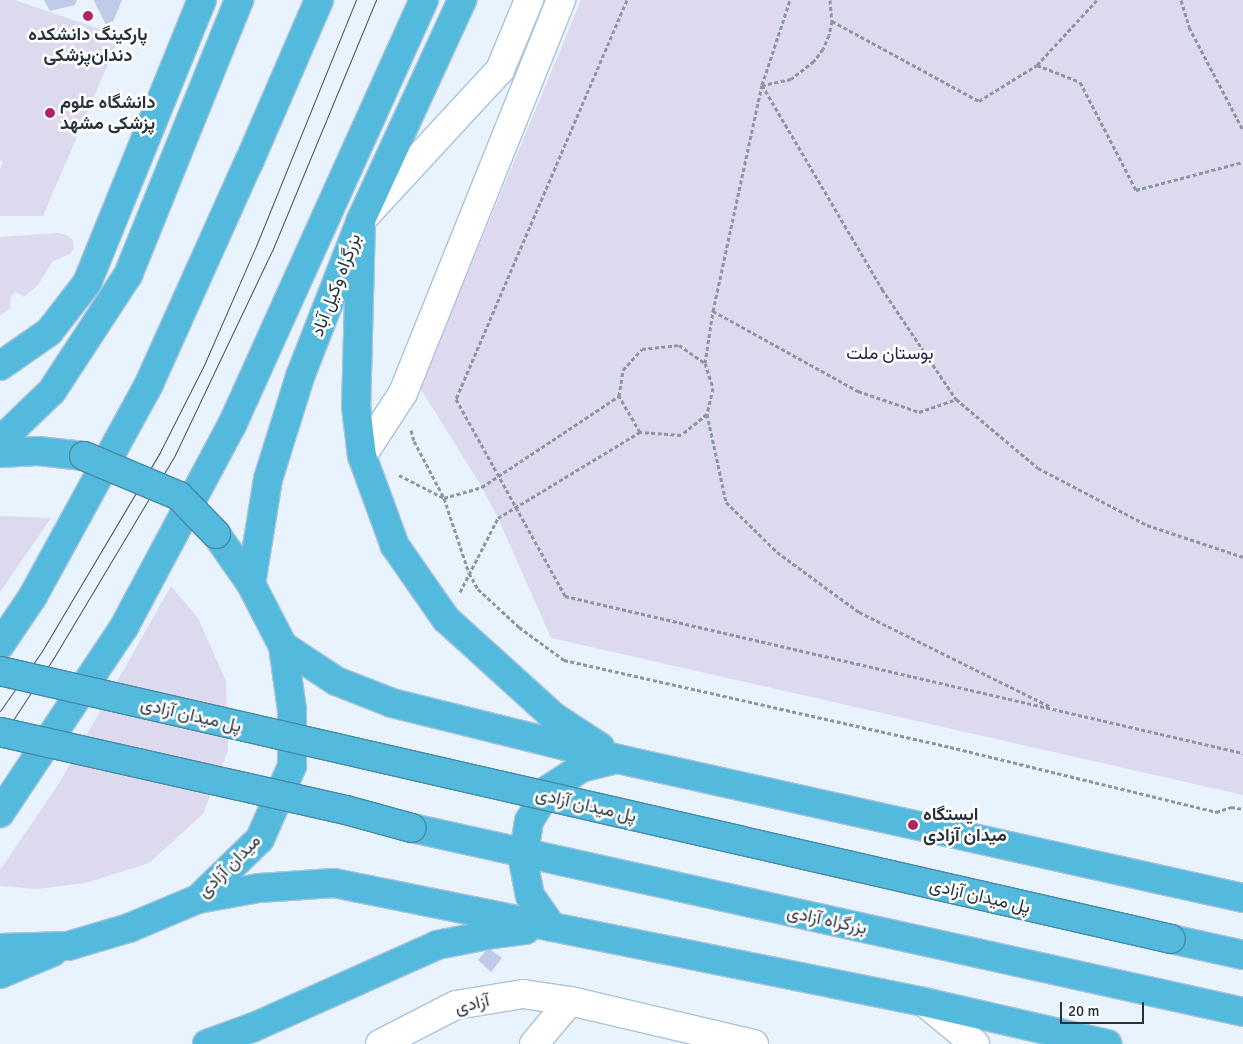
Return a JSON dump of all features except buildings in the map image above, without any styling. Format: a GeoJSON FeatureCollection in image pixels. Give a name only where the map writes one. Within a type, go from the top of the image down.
{"type":"FeatureCollection","features":[{"type":"Feature","properties":{"kind":"highway"},"geometry":{"type":"LineString","coordinates":[[0,366],[49,332],[87,283],[202,0]]}},
{"type":"Feature","properties":{"kind":"highway"},"geometry":{"type":"LineString","coordinates":[[0,441],[52,391],[128,275],[239,0]]}},
{"type":"Feature","properties":{"kind":"highway"},"geometry":{"type":"LineString","coordinates":[[0,645],[33,596],[149,384],[249,162],[319,0]]}},
{"type":"Feature","properties":{"kind":"highway","name":"بزرگراه وکیل آباد"},"geometry":{"type":"LineString","coordinates":[[0,813],[124,627],[232,425],[424,0]]}},
{"type":"Feature","properties":{"kind":"highway","name":"بزرگراه وکیل آباد"},"geometry":{"type":"LineString","coordinates":[[251,584],[268,479],[302,374],[362,220],[462,0]]}},
{"type":"Feature","properties":{"kind":"highway"},"geometry":{"type":"LineString","coordinates":[[362,220],[356,406],[362,456],[395,546],[446,619],[554,717],[618,759]]}},
{"type":"Feature","properties":{"kind":"highway","name":"میدان آزادی"},"geometry":{"type":"LineString","coordinates":[[0,453],[38,451],[84,456],[179,496],[216,534],[251,584],[283,646],[292,710],[292,766],[260,839],[198,899],[129,928],[68,946],[0,948]]}},
{"type":"Feature","properties":{"kind":"highway"},"geometry":{"type":"LineString","coordinates":[[283,646],[336,681],[392,703],[618,759],[1243,898]]}},
{"type":"Feature","properties":{"kind":"highway","name":"پل میدان آزادی"},"geometry":{"type":"LineString","coordinates":[[0,671],[1243,954]]}},
{"type":"Feature","properties":{"kind":"highway","name":"بزرگراه آزادی"},"geometry":{"type":"LineString","coordinates":[[0,732],[346,810],[412,828],[1243,1012]]}},
{"type":"Feature","properties":{"kind":"highway"},"geometry":{"type":"LineString","coordinates":[[552,927],[530,896],[523,859],[529,822],[550,789],[581,768],[618,759]]}},
{"type":"Feature","properties":{"kind":"highway"},"geometry":{"type":"LineString","coordinates":[[198,899],[259,888],[334,883],[924,1002],[1107,1044]]}},
{"type":"Feature","properties":{"kind":"highway"},"geometry":{"type":"LineString","coordinates":[[207,1044],[254,1027],[437,945],[493,934],[552,927]]}},
{"type":"Feature","properties":{"kind":"highway"},"geometry":{"type":"LineString","coordinates":[[0,974],[68,946]]}},
{"type":"Feature","properties":{"kind":"street"},"geometry":{"type":"LineString","coordinates":[[362,220],[500,70],[529,0]]}},
{"type":"Feature","properties":{"kind":"street"},"geometry":{"type":"LineString","coordinates":[[362,456],[403,393],[561,0]]}},
{"type":"Feature","properties":{"kind":"street","name":"آزادی"},"geometry":{"type":"LineString","coordinates":[[380,1044],[456,1005],[523,994],[570,1001],[754,1044]]}},
{"type":"Feature","properties":{"kind":"street"},"geometry":{"type":"LineString","coordinates":[[534,1044],[570,1001]]}},
{"type":"Feature","properties":{"kind":"street"},"geometry":{"type":"LineString","coordinates":[[924,1002],[975,1044]]}},
{"type":"Feature","properties":{"kind":"path"},"geometry":{"type":"LineString","coordinates":[[627,0],[456,400],[565,596],[1243,753]]}},
{"type":"Feature","properties":{"kind":"path"},"geometry":{"type":"LineString","coordinates":[[790,0],[762,85],[713,311],[705,363],[714,388],[707,414],[726,502],[777,552],[859,612],[1057,710]]}},
{"type":"Feature","properties":{"kind":"path"},"geometry":{"type":"LineString","coordinates":[[762,85],[791,79],[803,71],[823,49],[832,21],[830,0]]}},
{"type":"Feature","properties":{"kind":"path"},"geometry":{"type":"LineString","coordinates":[[832,21],[979,101],[1037,66],[1096,0]]}},
{"type":"Feature","properties":{"kind":"path"},"geometry":{"type":"LineString","coordinates":[[1182,0],[1189,27],[1243,130]]}},
{"type":"Feature","properties":{"kind":"path"},"geometry":{"type":"LineString","coordinates":[[1037,66],[1080,82],[1136,190],[1243,162]]}},
{"type":"Feature","properties":{"kind":"path"},"geometry":{"type":"LineString","coordinates":[[762,85],[882,289],[956,399],[1038,468],[1147,525],[1243,557]]}},
{"type":"Feature","properties":{"kind":"path"},"geometry":{"type":"LineString","coordinates":[[713,311],[858,391],[919,412],[956,399]]}},
{"type":"Feature","properties":{"kind":"path"},"geometry":{"type":"LineString","coordinates":[[640,432],[619,396],[623,370],[642,349],[679,345],[705,363]]}},
{"type":"Feature","properties":{"kind":"path"},"geometry":{"type":"LineString","coordinates":[[403,393],[414,441],[444,498],[469,574],[478,589],[519,627],[564,660],[950,747],[1216,812],[1231,807],[1243,809]]}},
{"type":"Feature","properties":{"kind":"path"},"geometry":{"type":"LineString","coordinates":[[362,456],[444,498],[482,487],[619,396]]}},
{"type":"Feature","properties":{"kind":"path"},"geometry":{"type":"LineString","coordinates":[[446,619],[498,518],[640,432],[681,436],[707,414]]}},
{"type":"Feature","properties":{"kind":"green space","name":"دانشگاه علوم پزشکی مشهد"},"geometry":{"type":"Polygon","coordinates":[[[0,0],[15,0],[120,36],[43,216],[0,216],[0,169],[3,162],[0,160],[0,0]]]}},
{"type":"Feature","properties":{"kind":"green space","name":"بوستان ملت"},"geometry":{"type":"Polygon","coordinates":[[[581,0],[1243,0],[1243,795],[551,638],[498,518],[482,487],[420,388],[581,0]]]}},
{"type":"Feature","properties":{"kind":"green space"},"geometry":{"type":"Polygon","coordinates":[[[58,233],[67,235],[73,240],[74,249],[70,254],[52,262],[38,285],[24,297],[16,292],[11,296],[10,308],[0,316],[0,237],[58,233]]]}},
{"type":"Feature","properties":{"kind":"green space"},"geometry":{"type":"Polygon","coordinates":[[[0,516],[51,518],[0,592],[0,516]]]}},
{"type":"Feature","properties":{"kind":"green space"},"geometry":{"type":"Polygon","coordinates":[[[171,586],[198,618],[226,681],[228,750],[203,814],[149,863],[86,883],[37,889],[0,886],[0,870],[61,780],[171,586]]]}},
{"type":"Feature","properties":{"kind":"tram line"},"geometry":{"type":"LineString","coordinates":[[0,711],[42,651],[160,452],[204,365],[256,246],[356,0]]}},
{"type":"Feature","properties":{"kind":"tram line"},"geometry":{"type":"LineString","coordinates":[[0,740],[53,659],[174,457],[272,251],[376,0]]}},
{"type":"Feature","properties":{"kind":"place","name":"پارکینگ دانشکده دندان‌پزشکی"},"geometry":{"type":"Point","coordinates":[88,16]}},
{"type":"Feature","properties":{"kind":"place","name":"دانشگاه علوم پزشکی مشهد"},"geometry":{"type":"Point","coordinates":[50,113]}},
{"type":"Feature","properties":{"kind":"place","name":"ایستگاه میدان آزادی"},"geometry":{"type":"Point","coordinates":[913,825]}}]}
